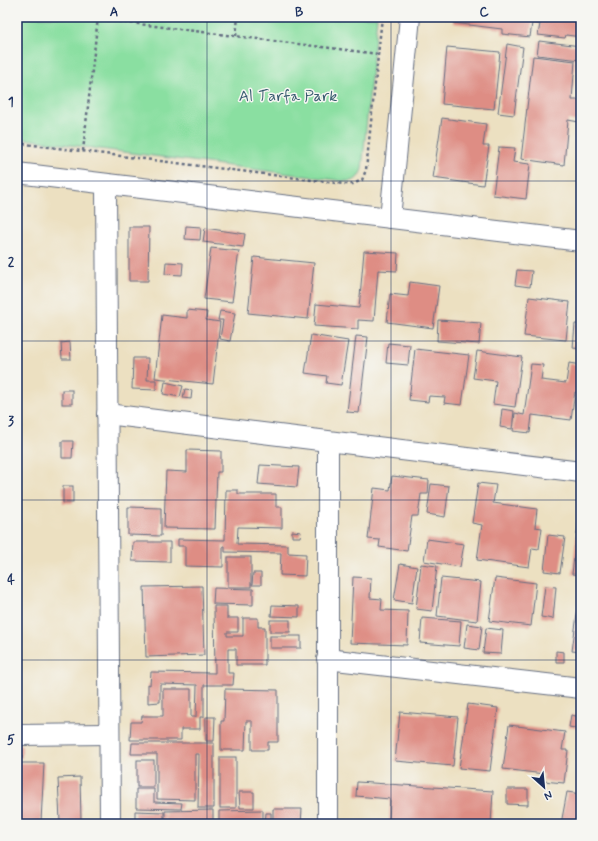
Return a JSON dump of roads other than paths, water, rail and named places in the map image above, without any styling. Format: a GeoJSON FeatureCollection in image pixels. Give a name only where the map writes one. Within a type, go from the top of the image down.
{"type":"FeatureCollection","features":[{"type":"Feature","properties":{"kind":"street"},"geometry":{"type":"LineString","coordinates":[[390,218],[410,17]]}},
{"type":"Feature","properties":{"kind":"street"},"geometry":{"type":"LineString","coordinates":[[17,173],[581,241]]}},
{"type":"Feature","properties":{"kind":"street"},"geometry":{"type":"LineString","coordinates":[[106,184],[110,824]]}},
{"type":"Feature","properties":{"kind":"street"},"geometry":{"type":"LineString","coordinates":[[107,414],[581,472]]}},
{"type":"Feature","properties":{"kind":"street"},"geometry":{"type":"LineString","coordinates":[[328,442],[328,824]]}},
{"type":"Feature","properties":{"kind":"street"},"geometry":{"type":"LineString","coordinates":[[327,659],[581,688]]}},
{"type":"Feature","properties":{"kind":"street"},"geometry":{"type":"LineString","coordinates":[[17,736],[109,734]]}},
{"type":"Feature","properties":{"kind":"park label","name":"Al Tarfa Park"},"geometry":{"type":"Point","coordinates":[288,95]}}]}
